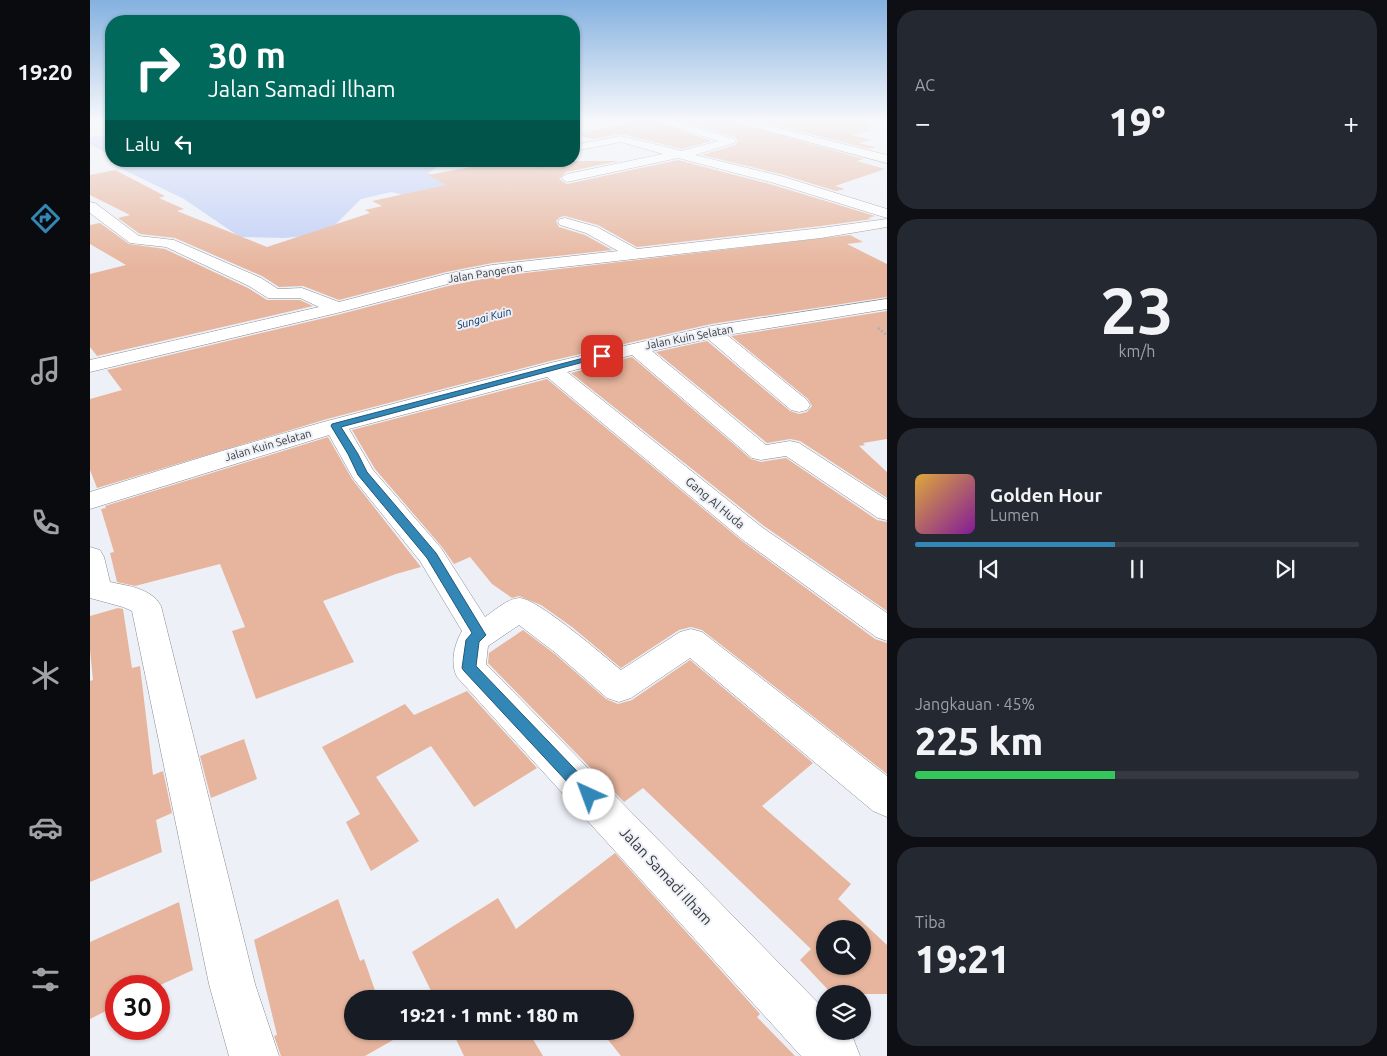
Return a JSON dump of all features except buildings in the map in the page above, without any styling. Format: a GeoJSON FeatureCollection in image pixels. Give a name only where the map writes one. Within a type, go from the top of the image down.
{"type":"FeatureCollection","features":[{"type":"Feature","properties":{"kind":"street"},"geometry":{"type":"LineString","coordinates":[[570,168],[584,174]]}},
{"type":"Feature","properties":{"kind":"street"},"geometry":{"type":"LineString","coordinates":[[567,178],[611,168]]}},
{"type":"Feature","properties":{"kind":"street"},"geometry":{"type":"LineString","coordinates":[[733,168],[787,182],[887,214]]}},
{"type":"Feature","properties":{"kind":"street"},"geometry":{"type":"LineString","coordinates":[[90,206],[135,240],[169,243],[255,282],[274,294],[302,293],[337,308]]}},
{"type":"Feature","properties":{"kind":"street"},"geometry":{"type":"LineString","coordinates":[[565,222],[609,239],[634,254]]}},
{"type":"Feature","properties":{"kind":"street","name":"Jalan Pangeran"},"geometry":{"type":"LineString","coordinates":[[92,362],[337,308],[446,279],[492,270],[821,233],[887,223]]}},
{"type":"Feature","properties":{"kind":"street","name":"Jalan Kuin Selatan"},"geometry":{"type":"LineString","coordinates":[[90,501],[231,456],[550,369],[711,332],[887,304]]}},
{"type":"Feature","properties":{"kind":"street"},"geometry":{"type":"LineString","coordinates":[[711,332],[799,405]]}},
{"type":"Feature","properties":{"kind":"street"},"geometry":{"type":"LineString","coordinates":[[636,348],[761,453],[790,448],[887,512]]}},
{"type":"Feature","properties":{"kind":"street","name":"Gang Al Huda"},"geometry":{"type":"LineString","coordinates":[[550,369],[753,534],[887,629]]}},
{"type":"Feature","properties":{"kind":"street"},"geometry":{"type":"LineString","coordinates":[[336,426],[362,473],[431,556],[480,635],[520,609],[568,645],[618,688],[691,641],[887,799]]}},
{"type":"Feature","properties":{"kind":"street"},"geometry":{"type":"LineString","coordinates":[[90,557],[96,589],[107,594],[139,600],[146,606],[232,984],[254,1056]]}},
{"type":"Feature","properties":{"kind":"street","name":"Jalan Samadi Ilham"},"geometry":{"type":"LineString","coordinates":[[480,635],[473,640],[469,668],[834,1056]]}},
{"type":"Feature","properties":{"kind":"shaded area"},"geometry":{"type":"Polygon","coordinates":[[[121,168],[435,168],[428,173],[459,189],[420,199],[391,192],[361,199],[326,234],[284,238],[240,237],[184,199],[121,168]]]}},
{"type":"Feature","properties":{"kind":"route"},"geometry":{"type":"LineString","coordinates":[[589,795],[469,668],[473,640],[480,635],[431,556],[362,473],[336,426],[602,356]]}},
{"type":"Feature","properties":{"kind":"water label","name":"Sungai Kuin"},"geometry":{"type":"Point","coordinates":[484,318]}}]}
